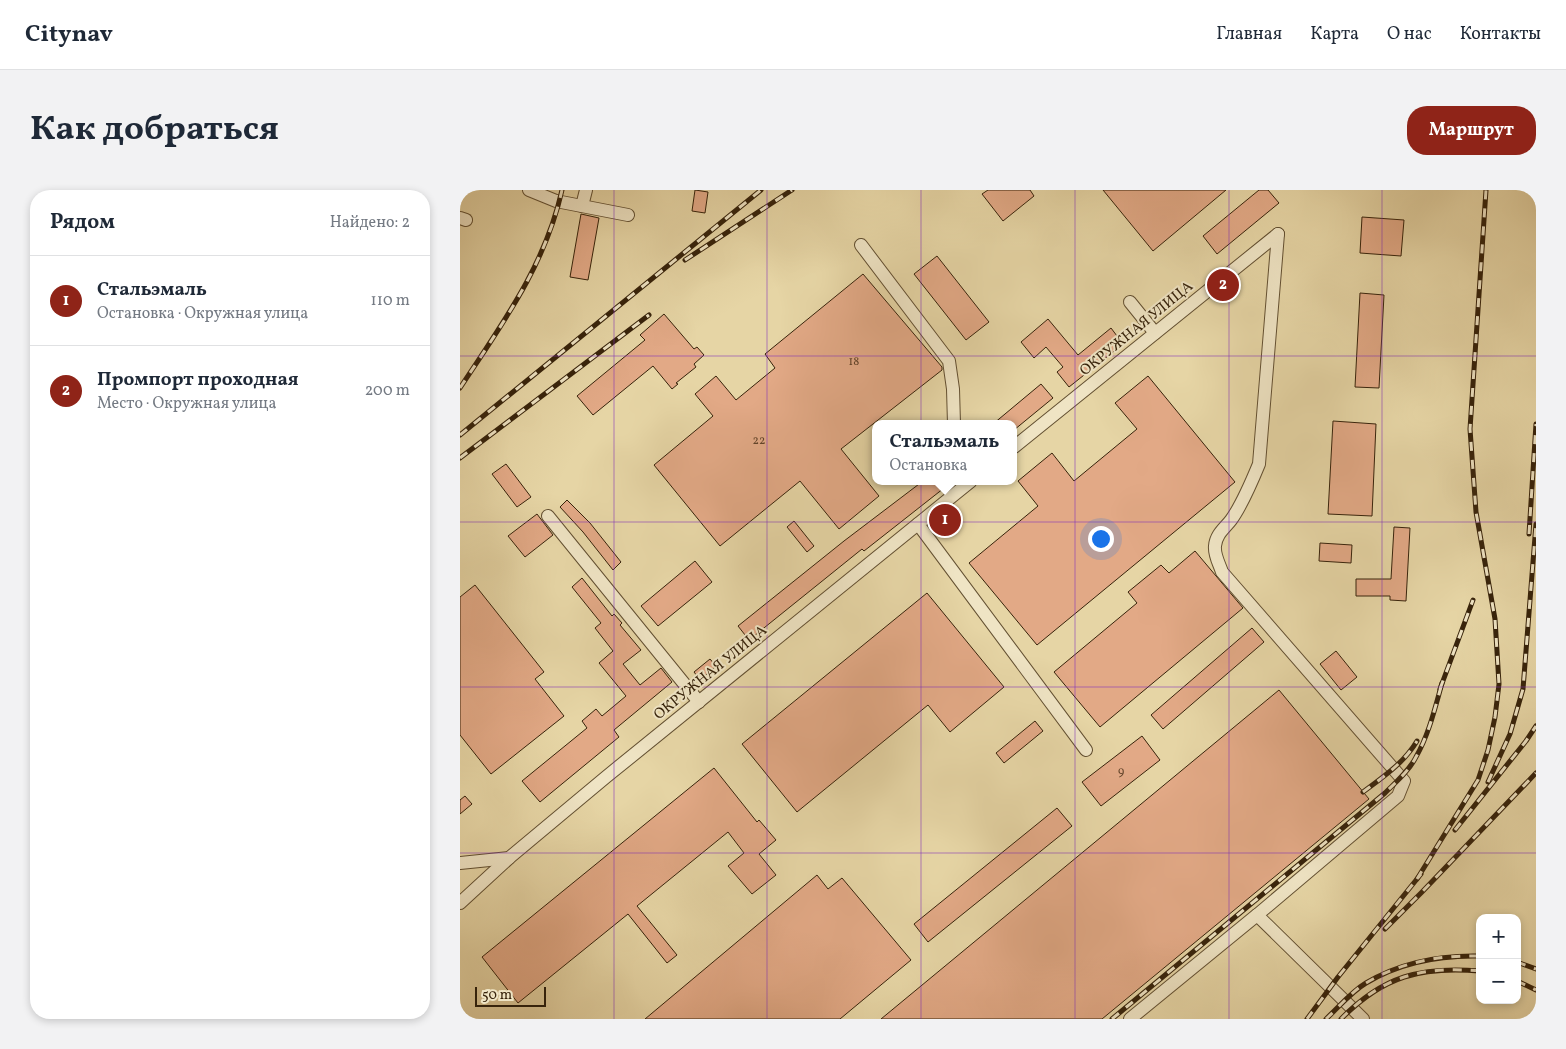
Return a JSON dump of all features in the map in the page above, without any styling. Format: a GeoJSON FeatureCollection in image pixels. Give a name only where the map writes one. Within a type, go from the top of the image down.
{"type":"FeatureCollection","features":[{"type":"Feature","properties":{"kind":"street"},"geometry":{"type":"LineString","coordinates":[[529,190],[556,202],[628,215]]}},
{"type":"Feature","properties":{"kind":"street"},"geometry":{"type":"LineString","coordinates":[[582,206],[586,190]]}},
{"type":"Feature","properties":{"kind":"street","name":"ОКРУЖНАЯ УЛИЦА"},"geometry":{"type":"LineString","coordinates":[[1017,445],[1278,234],[1259,464],[1251,484],[1231,519],[1220,531],[1215,544],[1215,554],[1222,572],[1404,781],[1398,796],[1257,915]]}},
{"type":"Feature","properties":{"kind":"street"},"geometry":{"type":"LineString","coordinates":[[861,246],[949,361],[953,389],[954,420]]}},
{"type":"Feature","properties":{"kind":"street"},"geometry":{"type":"LineString","coordinates":[[1130,302],[1155,333]]}},
{"type":"Feature","properties":{"kind":"street","name":"ОКРУЖНАЯ УЛИЦА"},"geometry":{"type":"LineString","coordinates":[[460,903],[510,858],[966,485]]}},
{"type":"Feature","properties":{"kind":"street"},"geometry":{"type":"LineString","coordinates":[[548,516],[699,702]]}},
{"type":"Feature","properties":{"kind":"street"},"geometry":{"type":"LineString","coordinates":[[918,524],[1086,750]]}},
{"type":"Feature","properties":{"kind":"street"},"geometry":{"type":"LineString","coordinates":[[460,863],[510,858]]}},
{"type":"Feature","properties":{"kind":"street"},"geometry":{"type":"LineString","coordinates":[[1130,1019],[1257,915],[1363,1019]]}},
{"type":"Feature","properties":{"kind":"building"},"geometry":{"type":"Polygon","coordinates":[[[695,190],[708,192],[705,213],[692,211],[695,190]]]}},
{"type":"Feature","properties":{"kind":"building"},"geometry":{"type":"Polygon","coordinates":[[[988,190],[1030,190],[1034,196],[1003,221],[982,194],[988,190]]]}},
{"type":"Feature","properties":{"kind":"building"},"geometry":{"type":"Polygon","coordinates":[[[1103,190],[1226,190],[1153,251],[1103,190]]]}},
{"type":"Feature","properties":{"kind":"building"},"geometry":{"type":"Polygon","coordinates":[[[1259,190],[1268,190],[1279,203],[1217,254],[1203,236],[1259,190]]]}},
{"type":"Feature","properties":{"kind":"building"},"geometry":{"type":"Polygon","coordinates":[[[581,214],[599,218],[588,280],[570,277],[581,214]]]}},
{"type":"Feature","properties":{"kind":"building"},"geometry":{"type":"Polygon","coordinates":[[[1362,217],[1404,220],[1401,256],[1360,253],[1362,217]]]}},
{"type":"Feature","properties":{"kind":"building"},"geometry":{"type":"Polygon","coordinates":[[[937,256],[989,322],[966,340],[914,274],[937,256]]]}},
{"type":"Feature","properties":{"kind":"building"},"geometry":{"type":"Polygon","coordinates":[[[863,274],[942,367],[942,370],[878,420],[872,420],[872,425],[841,449],[879,496],[839,529],[800,481],[720,546],[654,465],[713,416],[695,394],[716,376],[736,400],[775,368],[765,354],[863,274]]]}},
{"type":"Feature","properties":{"kind":"building"},"geometry":{"type":"Polygon","coordinates":[[[1360,293],[1384,295],[1379,388],[1355,387],[1360,293]]]}},
{"type":"Feature","properties":{"kind":"building"},"geometry":{"type":"Polygon","coordinates":[[[664,314],[694,349],[697,347],[704,355],[694,364],[696,367],[676,383],[678,384],[672,389],[653,366],[593,415],[577,396],[645,340],[640,335],[664,314]]]}},
{"type":"Feature","properties":{"kind":"building"},"geometry":{"type":"Polygon","coordinates":[[[1048,319],[1078,355],[1111,328],[1123,344],[1069,387],[1057,372],[1063,367],[1046,347],[1034,358],[1021,342],[1048,319]]]}},
{"type":"Feature","properties":{"kind":"building"},"geometry":{"type":"Polygon","coordinates":[[[1148,376],[1235,482],[1037,645],[969,563],[1038,506],[1018,481],[1052,453],[1074,481],[1137,429],[1115,403],[1148,376]]]}},
{"type":"Feature","properties":{"kind":"building"},"geometry":{"type":"Polygon","coordinates":[[[1041,384],[1053,398],[1017,428],[1017,420],[998,420],[1041,384]]]}},
{"type":"Feature","properties":{"kind":"building"},"geometry":{"type":"Polygon","coordinates":[[[1333,421],[1376,424],[1372,516],[1328,514],[1333,421]]]}},
{"type":"Feature","properties":{"kind":"building"},"geometry":{"type":"Polygon","coordinates":[[[506,464],[531,497],[517,507],[492,474],[506,464]]]}},
{"type":"Feature","properties":{"kind":"building"},"geometry":{"type":"Polygon","coordinates":[[[918,485],[948,485],[864,551],[862,549],[749,640],[738,626],[918,485]]]}},
{"type":"Feature","properties":{"kind":"building"},"geometry":{"type":"Polygon","coordinates":[[[567,500],[590,523],[621,562],[613,570],[583,532],[560,507],[567,500]]]}},
{"type":"Feature","properties":{"kind":"building"},"geometry":{"type":"Polygon","coordinates":[[[537,514],[553,535],[525,557],[508,536],[537,514]]]}},
{"type":"Feature","properties":{"kind":"building"},"geometry":{"type":"Polygon","coordinates":[[[794,521],[814,546],[807,552],[787,527],[794,521]]]}},
{"type":"Feature","properties":{"kind":"building"},"geometry":{"type":"Polygon","coordinates":[[[1394,527],[1410,528],[1406,601],[1390,600],[1390,596],[1356,596],[1356,579],[1391,579],[1394,527]]]}},
{"type":"Feature","properties":{"kind":"building"},"geometry":{"type":"Polygon","coordinates":[[[1320,543],[1352,545],[1351,563],[1319,561],[1320,543]]]}},
{"type":"Feature","properties":{"kind":"building"},"geometry":{"type":"Polygon","coordinates":[[[1195,551],[1243,608],[1100,727],[1054,672],[1137,603],[1128,592],[1161,565],[1169,573],[1195,551]]]}},
{"type":"Feature","properties":{"kind":"building"},"geometry":{"type":"Polygon","coordinates":[[[695,561],[712,582],[658,626],[641,606],[695,561]]]}},
{"type":"Feature","properties":{"kind":"building"},"geometry":{"type":"Polygon","coordinates":[[[582,578],[612,616],[614,614],[622,623],[620,625],[641,650],[623,664],[640,685],[661,668],[672,682],[614,730],[619,737],[540,802],[522,781],[587,728],[582,721],[596,709],[602,716],[626,696],[599,663],[613,651],[595,628],[601,623],[572,587],[582,578]]]}},
{"type":"Feature","properties":{"kind":"building"},"geometry":{"type":"Polygon","coordinates":[[[475,585],[544,672],[535,679],[564,716],[491,774],[460,735],[460,597],[475,585]]]}},
{"type":"Feature","properties":{"kind":"building"},"geometry":{"type":"Polygon","coordinates":[[[927,593],[1004,687],[950,732],[928,705],[797,812],[742,744],[927,593]]]}},
{"type":"Feature","properties":{"kind":"building"},"geometry":{"type":"Polygon","coordinates":[[[1252,628],[1264,642],[1163,729],[1151,715],[1252,628]]]}},
{"type":"Feature","properties":{"kind":"building"},"geometry":{"type":"Polygon","coordinates":[[[1336,651],[1357,677],[1341,690],[1320,664],[1336,651]]]}},
{"type":"Feature","properties":{"kind":"building"},"geometry":{"type":"Polygon","coordinates":[[[710,659],[716,666],[700,680],[694,672],[710,659]]]}},
{"type":"Feature","properties":{"kind":"building"},"geometry":{"type":"Polygon","coordinates":[[[1279,690],[1369,799],[1102,1019],[881,1019],[1279,690]]]}},
{"type":"Feature","properties":{"kind":"building"},"geometry":{"type":"Polygon","coordinates":[[[1035,721],[1043,731],[1004,763],[996,753],[1035,721]]]}},
{"type":"Feature","properties":{"kind":"building"},"geometry":{"type":"Polygon","coordinates":[[[1142,736],[1160,760],[1101,806],[1082,782],[1142,736]]]}},
{"type":"Feature","properties":{"kind":"building"},"geometry":{"type":"Polygon","coordinates":[[[714,768],[757,822],[759,820],[776,840],[759,854],[776,875],[752,894],[728,866],[744,853],[728,832],[637,906],[677,955],[667,963],[628,914],[518,1003],[482,957],[714,768]]]}},
{"type":"Feature","properties":{"kind":"building"},"geometry":{"type":"Polygon","coordinates":[[[465,796],[472,804],[460,814],[460,800],[465,796]]]}},
{"type":"Feature","properties":{"kind":"building"},"geometry":{"type":"Polygon","coordinates":[[[1057,808],[1072,826],[928,942],[914,924],[1057,808]]]}},
{"type":"Feature","properties":{"kind":"building"},"geometry":{"type":"Polygon","coordinates":[[[817,875],[828,889],[842,878],[911,960],[840,1019],[645,1019],[817,875]]]}},
{"type":"Feature","properties":{"kind":"railway"},"geometry":{"type":"LineString","coordinates":[[460,388],[506,317],[533,269],[545,244],[562,190]]}},
{"type":"Feature","properties":{"kind":"railway"},"geometry":{"type":"LineString","coordinates":[[460,435],[761,190]]}},
{"type":"Feature","properties":{"kind":"railway"},"geometry":{"type":"LineString","coordinates":[[685,260],[792,190]]}},
{"type":"Feature","properties":{"kind":"railway"},"geometry":{"type":"LineString","coordinates":[[1417,879],[1478,780],[1488,750],[1499,684],[1495,619],[1476,512],[1470,429],[1486,190]]}},
{"type":"Feature","properties":{"kind":"railway"},"geometry":{"type":"LineString","coordinates":[[460,458],[649,315]]}},
{"type":"Feature","properties":{"kind":"railway"},"geometry":{"type":"LineString","coordinates":[[1529,534],[1536,424]]}},
{"type":"Feature","properties":{"kind":"railway"},"geometry":{"type":"LineString","coordinates":[[1488,782],[1510,734],[1523,689],[1536,524]]}},
{"type":"Feature","properties":{"kind":"railway"},"geometry":{"type":"LineString","coordinates":[[1440,689],[1473,600]]}},
{"type":"Feature","properties":{"kind":"railway"},"geometry":{"type":"LineString","coordinates":[[1112,1019],[1385,793],[1398,780],[1410,767],[1421,748],[1442,683]]}},
{"type":"Feature","properties":{"kind":"railway"},"geometry":{"type":"LineString","coordinates":[[1455,830],[1536,726]]}},
{"type":"Feature","properties":{"kind":"railway"},"geometry":{"type":"LineString","coordinates":[[1363,792],[1399,763],[1417,741]]}},
{"type":"Feature","properties":{"kind":"railway"},"geometry":{"type":"LineString","coordinates":[[1385,929],[1536,773]]}},
{"type":"Feature","properties":{"kind":"railway"},"geometry":{"type":"LineString","coordinates":[[1307,1019],[1338,977],[1421,874]]}},
{"type":"Feature","properties":{"kind":"railway"},"geometry":{"type":"LineString","coordinates":[[1326,1019],[1350,995],[1366,983],[1393,970],[1421,961],[1476,956]]}},
{"type":"Feature","properties":{"kind":"railway"},"geometry":{"type":"LineString","coordinates":[[1521,963],[1536,969]]}},
{"type":"Feature","properties":{"kind":"railway"},"geometry":{"type":"LineString","coordinates":[[1341,1019],[1372,993],[1404,977],[1439,970],[1476,971]]}},
{"type":"Feature","properties":{"kind":"railway"},"geometry":{"type":"LineString","coordinates":[[1521,983],[1536,990]]}},
{"type":"Feature","properties":{"kind":"place","name":"Промпорт проходная"},"geometry":{"type":"Point","coordinates":[1223,285]}},
{"type":"Feature","properties":{"kind":"place","name":"Стальэмаль"},"geometry":{"type":"Point","coordinates":[945,520]}}]}
